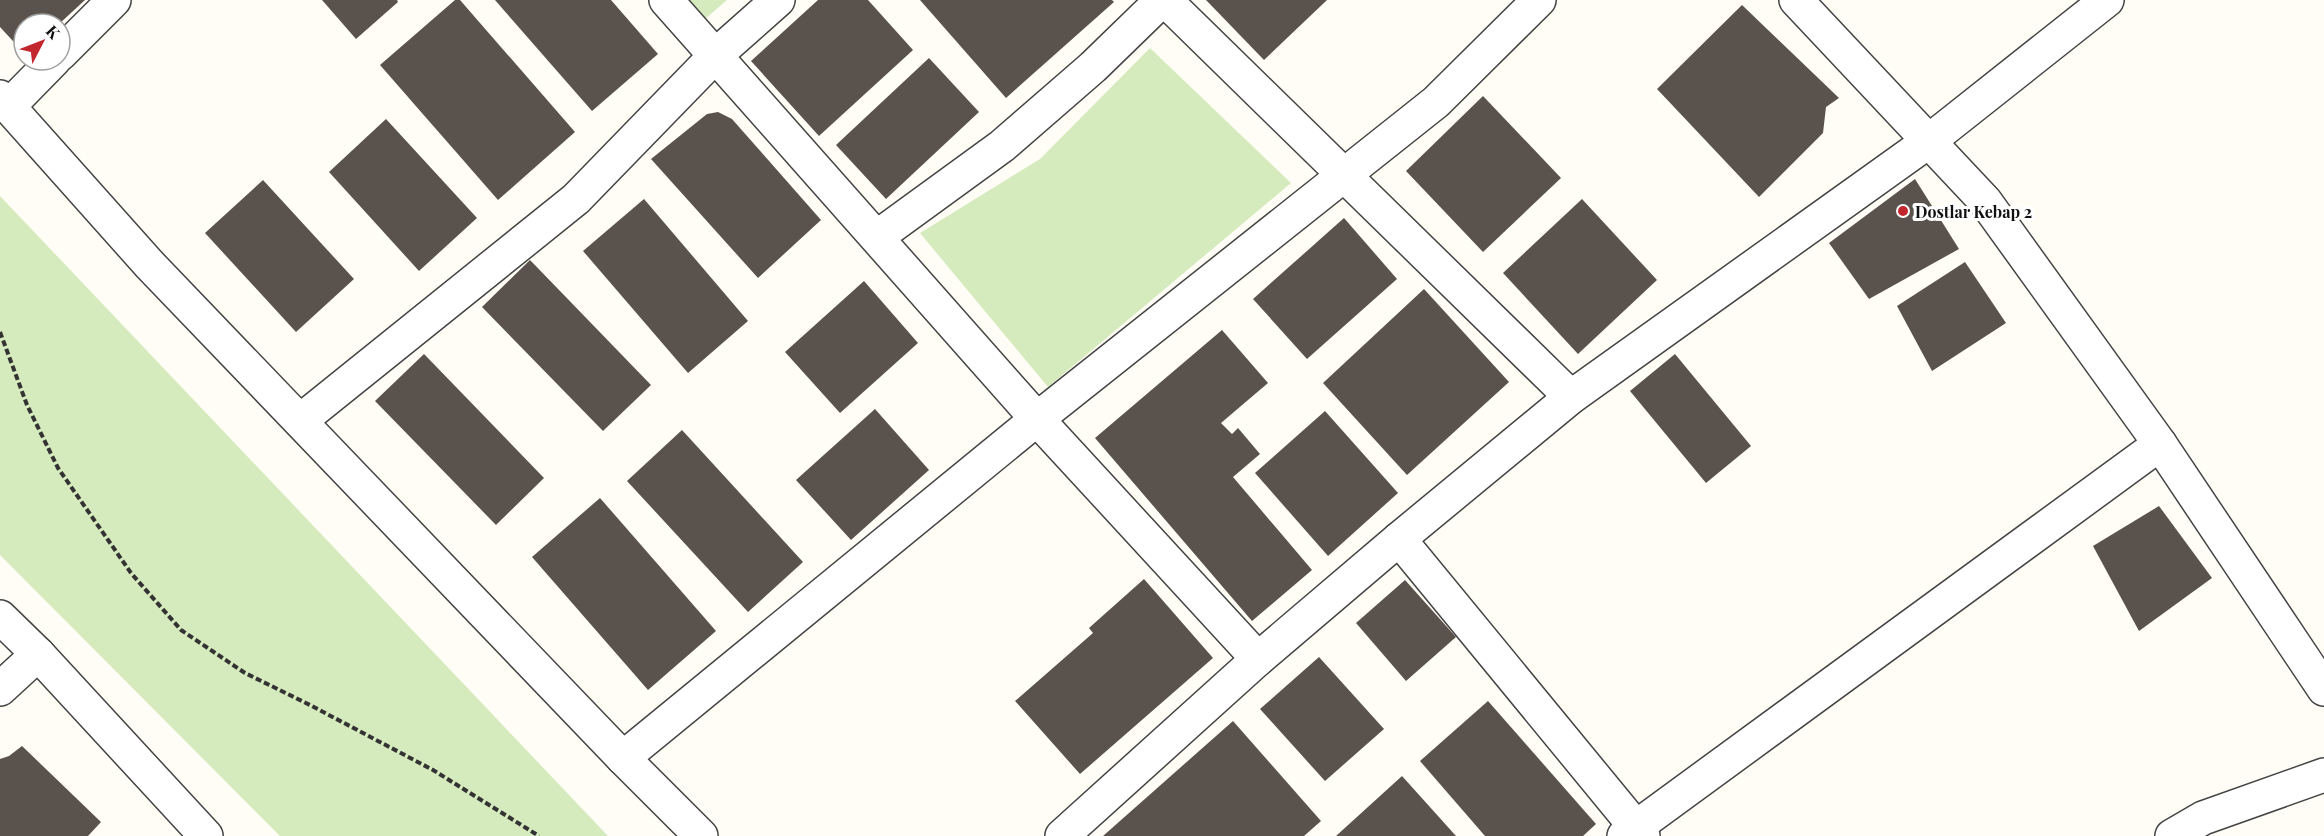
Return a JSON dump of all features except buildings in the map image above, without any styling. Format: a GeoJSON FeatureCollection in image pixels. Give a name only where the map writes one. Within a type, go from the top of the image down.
{"type":"FeatureCollection","features":[{"type":"Feature","properties":{"kind":"street"},"geometry":{"type":"LineString","coordinates":[[72,42],[114,0]]}},
{"type":"Feature","properties":{"kind":"street"},"geometry":{"type":"LineString","coordinates":[[666,0],[1037,418],[1258,659]]}},
{"type":"Feature","properties":{"kind":"street"},"geometry":{"type":"LineString","coordinates":[[300,422],[576,199],[716,55],[778,0]]}},
{"type":"Feature","properties":{"kind":"street"},"geometry":{"type":"LineString","coordinates":[[877,237],[1002,146],[1093,68],[1163,0],[1344,173],[1571,397]]}},
{"type":"Feature","properties":{"kind":"street"},"geometry":{"type":"LineString","coordinates":[[623,758],[1037,418],[1436,102],[1539,0]]}},
{"type":"Feature","properties":{"kind":"street"},"geometry":{"type":"LineString","coordinates":[[1796,0],[1985,201],[2160,444],[2324,689]]}},
{"type":"Feature","properties":{"kind":"street"},"geometry":{"type":"LineString","coordinates":[[1062,836],[1258,659],[1571,397],[1929,141],[2107,0]]}},
{"type":"Feature","properties":{"kind":"street"},"geometry":{"type":"LineString","coordinates":[[40,72],[4,102],[149,264],[623,758],[701,836]]}},
{"type":"Feature","properties":{"kind":"street"},"geometry":{"type":"LineString","coordinates":[[1399,539],[1634,832],[2160,444]]}},
{"type":"Feature","properties":{"kind":"street"},"geometry":{"type":"LineString","coordinates":[[0,617],[38,654],[207,836]]}},
{"type":"Feature","properties":{"kind":"street"},"geometry":{"type":"LineString","coordinates":[[0,689],[38,654]]}},
{"type":"Feature","properties":{"kind":"street"},"geometry":{"type":"LineString","coordinates":[[2172,836],[2203,818],[2324,775]]}},
{"type":"Feature","properties":{"kind":"path"},"geometry":{"type":"LineString","coordinates":[[0,332],[27,405],[58,468],[131,573],[181,630],[245,673],[433,770],[539,836]]}},
{"type":"Feature","properties":{"kind":"green space"},"geometry":{"type":"Polygon","coordinates":[[[678,0],[727,0],[698,25],[678,0]]]}},
{"type":"Feature","properties":{"kind":"green space"},"geometry":{"type":"Polygon","coordinates":[[[1150,48],[1291,183],[1048,387],[920,233],[1040,159],[1150,48]]]}},
{"type":"Feature","properties":{"kind":"green space"},"geometry":{"type":"Polygon","coordinates":[[[0,196],[608,836],[280,836],[0,555],[0,196]]]}},
{"type":"Feature","properties":{"kind":"place","name":"Dostlar Kebap 2"},"geometry":{"type":"Point","coordinates":[1903,211]}}]}
